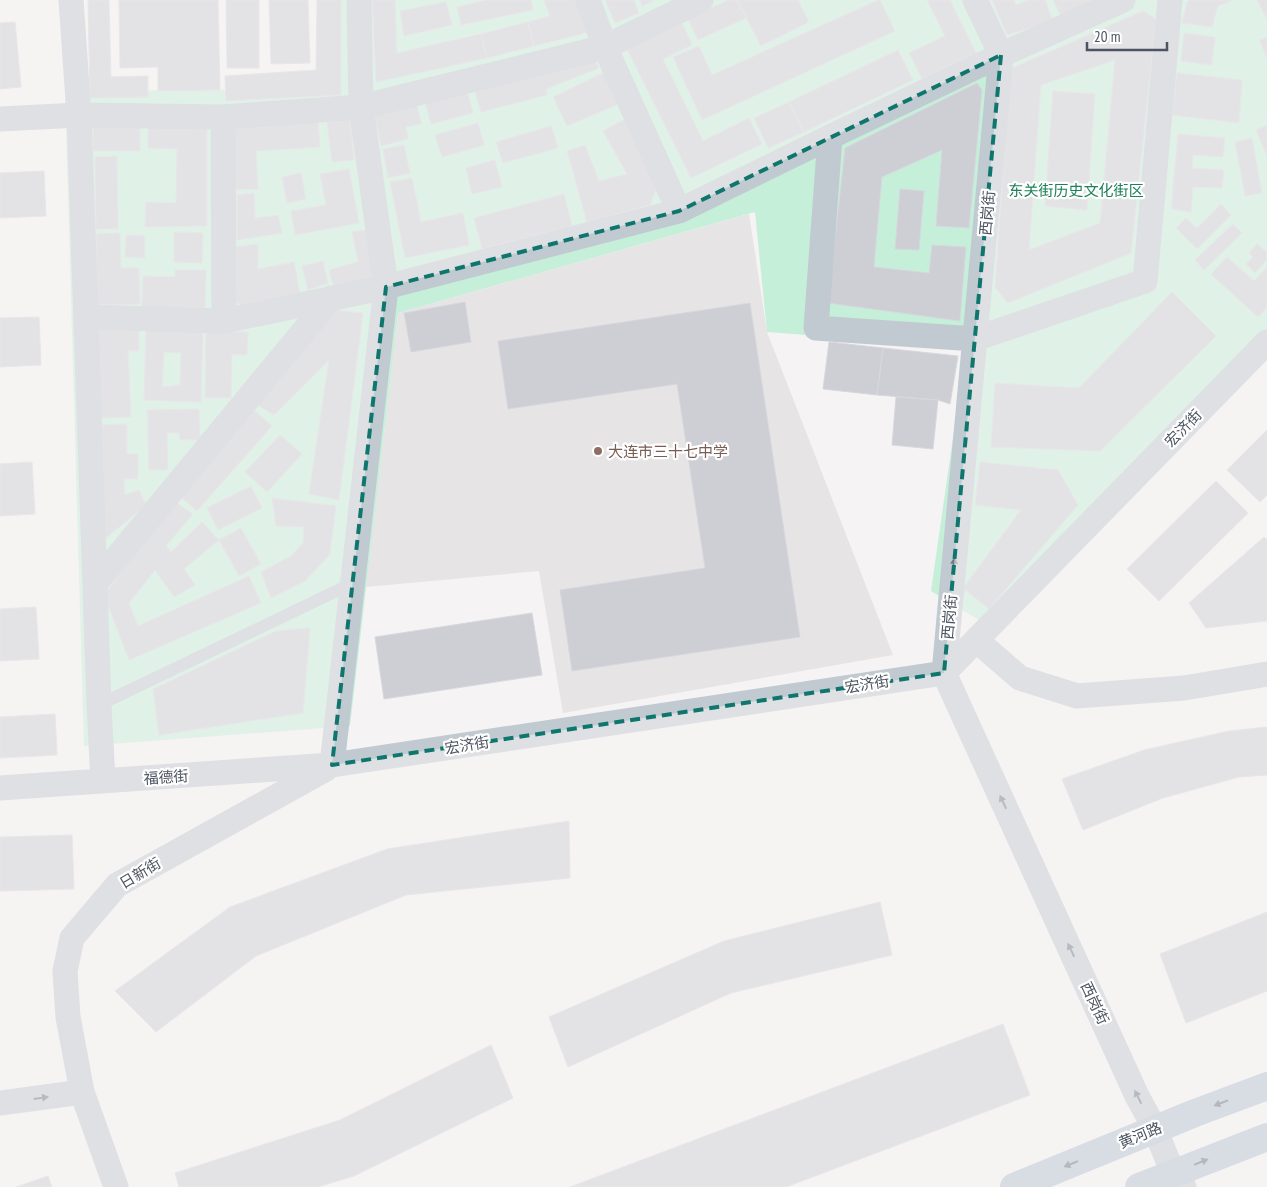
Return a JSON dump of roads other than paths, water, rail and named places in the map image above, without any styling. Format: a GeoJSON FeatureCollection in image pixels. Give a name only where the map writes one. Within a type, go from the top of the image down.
{"type":"FeatureCollection","features":[{"type":"Feature","properties":{"kind":"main road","name":"黄河路"},"geometry":{"type":"LineString","coordinates":[[1014,1187],[1195,1113],[1267,1086]]}},
{"type":"Feature","properties":{"kind":"main road"},"geometry":{"type":"LineString","coordinates":[[1139,1187],[1179,1180],[1267,1137]]}},
{"type":"Feature","properties":{"kind":"street"},"geometry":{"type":"LineString","coordinates":[[72,0],[103,781]]}},
{"type":"Feature","properties":{"kind":"street"},"geometry":{"type":"LineString","coordinates":[[332,765],[386,287],[361,107],[359,0]]}},
{"type":"Feature","properties":{"kind":"street"},"geometry":{"type":"LineString","coordinates":[[588,0],[605,47],[679,211]]}},
{"type":"Feature","properties":{"kind":"street"},"geometry":{"type":"LineString","coordinates":[[0,119],[78,115],[223,117],[361,107],[605,47],[701,0]]}},
{"type":"Feature","properties":{"kind":"street"},"geometry":{"type":"LineString","coordinates":[[975,0],[1001,55]]}},
{"type":"Feature","properties":{"kind":"street"},"geometry":{"type":"LineString","coordinates":[[86,316],[224,321],[386,287],[679,211],[1001,55],[1123,0]]}},
{"type":"Feature","properties":{"kind":"street"},"geometry":{"type":"LineString","coordinates":[[830,137],[816,328],[975,339],[1145,281],[1170,0]]}},
{"type":"Feature","properties":{"kind":"street","name":"西岗街"},"geometry":{"type":"LineString","coordinates":[[1001,55],[944,673],[1138,1096],[1179,1180]]}},
{"type":"Feature","properties":{"kind":"street"},"geometry":{"type":"LineString","coordinates":[[223,117],[224,321]]}},
{"type":"Feature","properties":{"kind":"street"},"geometry":{"type":"LineString","coordinates":[[95,584],[331,298]]}},
{"type":"Feature","properties":{"kind":"street","name":"宏济街"},"geometry":{"type":"LineString","coordinates":[[332,765],[944,673],[1267,342]]}},
{"type":"Feature","properties":{"kind":"street"},"geometry":{"type":"LineString","coordinates":[[976,640],[1020,678],[1077,696],[1184,688],[1267,674]]}},
{"type":"Feature","properties":{"kind":"street","name":"福德街"},"geometry":{"type":"LineString","coordinates":[[0,788],[332,765]]}},
{"type":"Feature","properties":{"kind":"street","name":"日新街"},"geometry":{"type":"LineString","coordinates":[[116,1187],[82,1092],[68,1017],[65,971],[72,938],[117,885],[332,765]]}},
{"type":"Feature","properties":{"kind":"street"},"geometry":{"type":"LineString","coordinates":[[0,1103],[82,1092]]}},
{"type":"Feature","properties":{"kind":"lane"},"geometry":{"type":"LineString","coordinates":[[99,705],[353,583]]}},
{"type":"Feature","properties":{"kind":"place","name":"大连市三十七中学"},"geometry":{"type":"Point","coordinates":[598,451]}},
{"type":"Feature","properties":{"kind":"park label","name":"东关街历史文化街区"},"geometry":{"type":"Point","coordinates":[1076,190]}}]}
